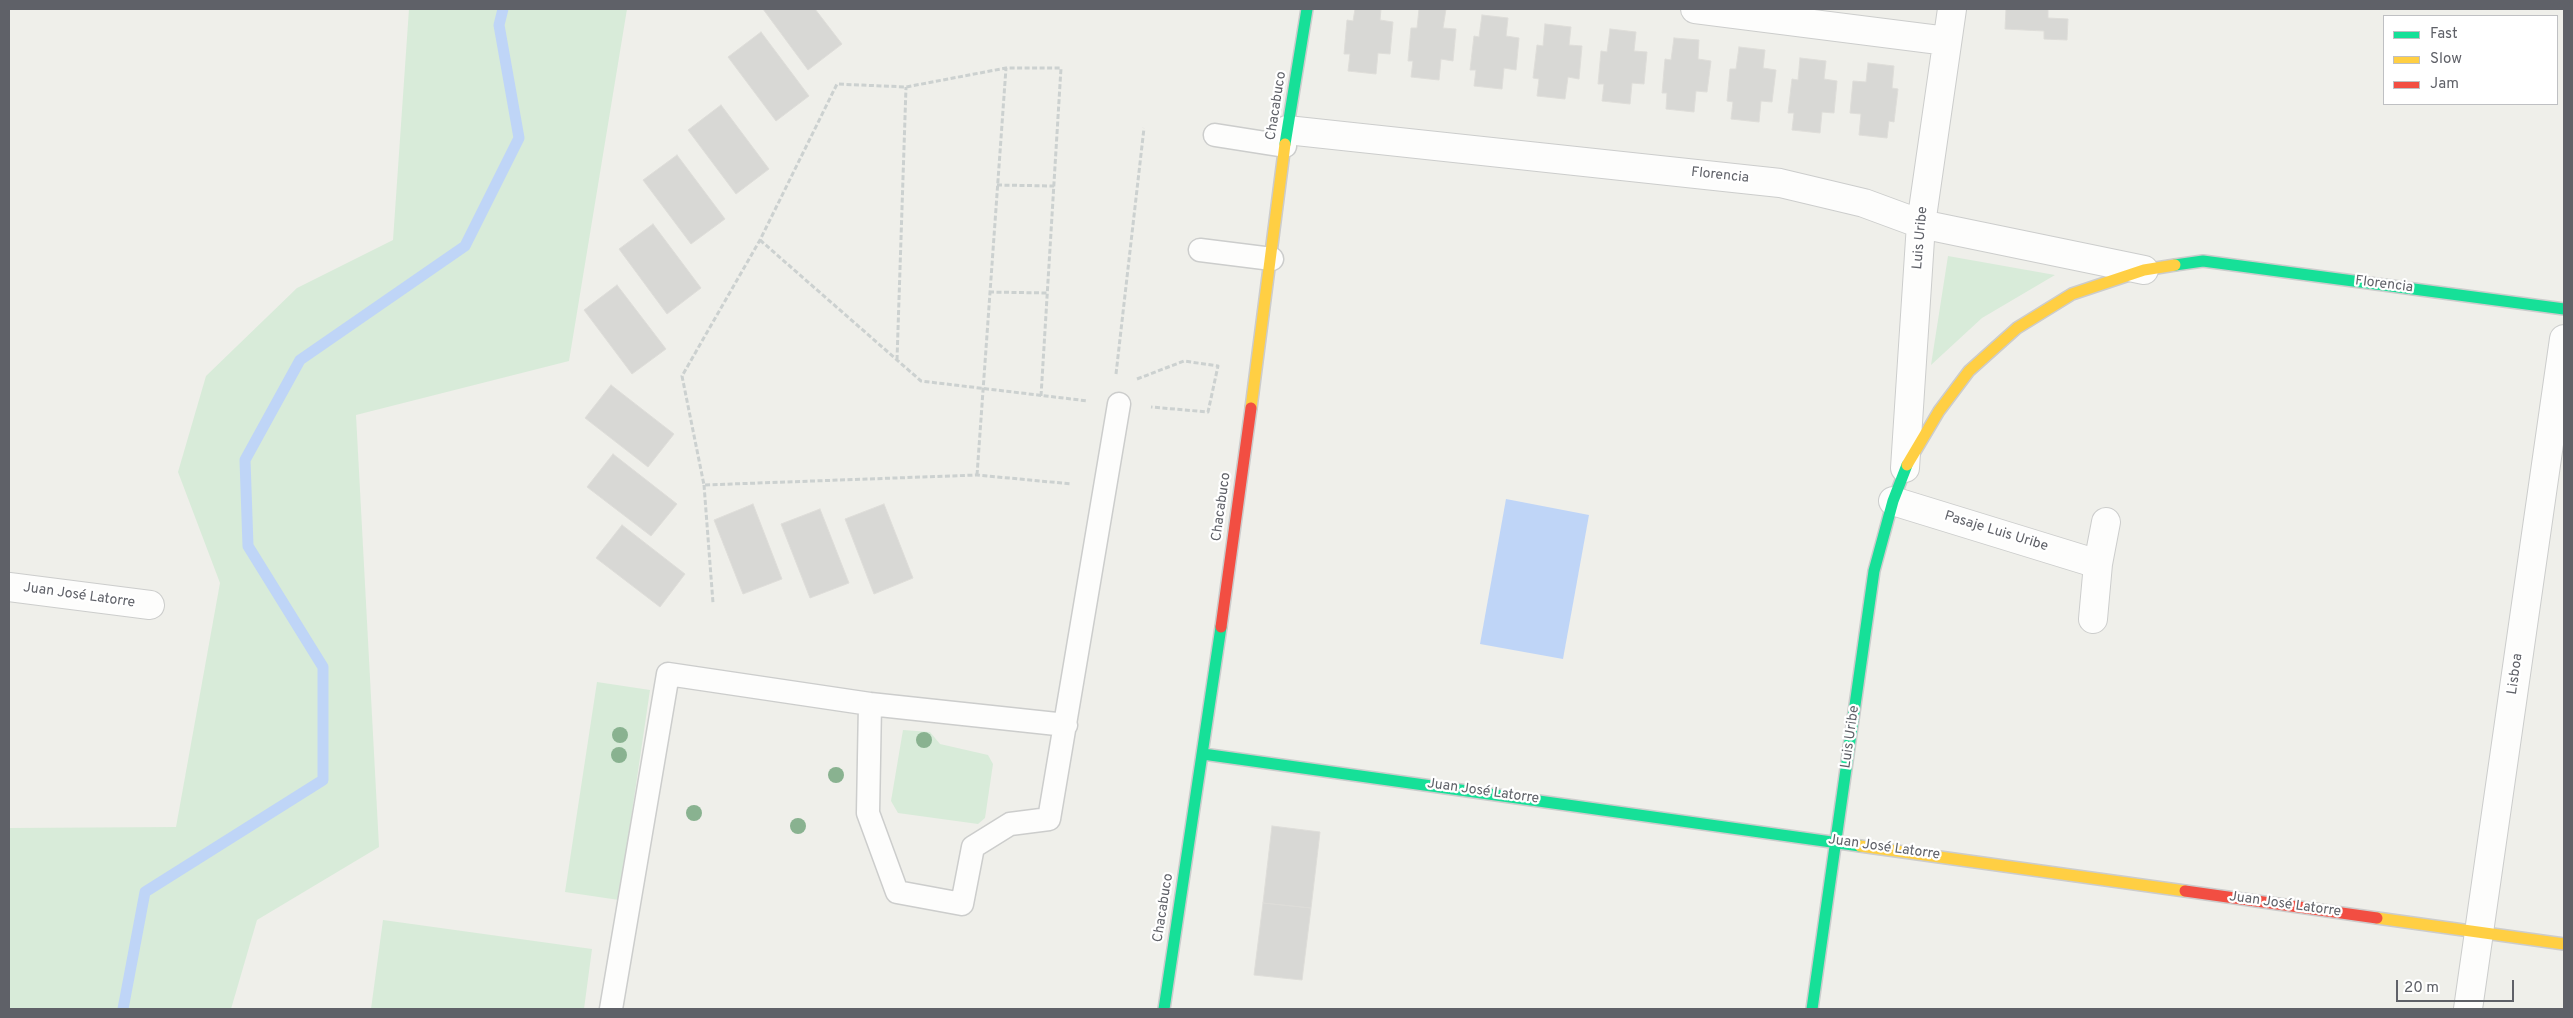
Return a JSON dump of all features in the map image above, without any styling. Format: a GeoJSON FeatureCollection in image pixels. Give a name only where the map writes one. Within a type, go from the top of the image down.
{"type":"FeatureCollection","features":[{"type":"Feature","properties":{"kind":"street","name":"Chacabuco"},"geometry":{"type":"LineString","coordinates":[[1164,1009],[1203,754],[1272,259],[1286,138],[1307,9]]}},
{"type":"Feature","properties":{"kind":"street"},"geometry":{"type":"LineString","coordinates":[[1695,9],[1777,14],[1947,41]]}},
{"type":"Feature","properties":{"kind":"street","name":"Luis Uribe"},"geometry":{"type":"LineString","coordinates":[[1905,468],[1921,224],[1952,9]]}},
{"type":"Feature","properties":{"kind":"street","name":"Florencia"},"geometry":{"type":"LineString","coordinates":[[1286,138],[1780,183],[1864,204],[1921,224],[2144,270]]}},
{"type":"Feature","properties":{"kind":"street","name":"Florencia"},"geometry":{"type":"LineString","coordinates":[[2203,261],[2564,308]]}},
{"type":"Feature","properties":{"kind":"street","name":"Luis Uribe"},"geometry":{"type":"LineString","coordinates":[[1812,1009],[1874,571],[1893,501],[1905,468],[1939,411],[1969,371],[2017,328],[2072,294],[2144,270],[2203,261]]}},
{"type":"Feature","properties":{"kind":"street","name":"Lisboa"},"geometry":{"type":"LineString","coordinates":[[2468,1009],[2564,339]]}},
{"type":"Feature","properties":{"kind":"street","name":"Pasaje Luis Uribe"},"geometry":{"type":"LineString","coordinates":[[1893,501],[2098,564]]}},
{"type":"Feature","properties":{"kind":"street"},"geometry":{"type":"LineString","coordinates":[[2093,619],[2098,564],[2106,522]]}},
{"type":"Feature","properties":{"kind":"street","name":"Juan José Latorre"},"geometry":{"type":"LineString","coordinates":[[9,586],[150,605]]}},
{"type":"Feature","properties":{"kind":"street","name":"Juan José Latorre"},"geometry":{"type":"LineString","coordinates":[[1203,754],[2564,944]]}},
{"type":"Feature","properties":{"kind":"lane"},"geometry":{"type":"LineString","coordinates":[[1216,135],[1286,138]]}},
{"type":"Feature","properties":{"kind":"lane"},"geometry":{"type":"LineString","coordinates":[[1200,250],[1272,259]]}},
{"type":"Feature","properties":{"kind":"lane"},"geometry":{"type":"LineString","coordinates":[[870,704],[868,813],[897,892],[962,904],[973,847],[1010,824],[1050,819],[1119,404]]}},
{"type":"Feature","properties":{"kind":"lane"},"geometry":{"type":"LineString","coordinates":[[611,1009],[668,674],[870,704],[1066,725]]}},
{"type":"Feature","properties":{"kind":"path"},"geometry":{"type":"LineString","coordinates":[[977,475],[1006,68]]}},
{"type":"Feature","properties":{"kind":"path"},"geometry":{"type":"LineString","coordinates":[[713,603],[704,485],[682,376],[760,240],[837,84],[906,87],[1006,68],[1060,68],[1041,396]]}},
{"type":"Feature","properties":{"kind":"path"},"geometry":{"type":"LineString","coordinates":[[897,360],[906,87]]}},
{"type":"Feature","properties":{"kind":"path"},"geometry":{"type":"LineString","coordinates":[[1115,377],[1144,128]]}},
{"type":"Feature","properties":{"kind":"path"},"geometry":{"type":"LineString","coordinates":[[997,185],[1054,186]]}},
{"type":"Feature","properties":{"kind":"path"},"geometry":{"type":"LineString","coordinates":[[760,240],[921,382],[1092,401]]}},
{"type":"Feature","properties":{"kind":"path"},"geometry":{"type":"LineString","coordinates":[[989,292],[1047,293]]}},
{"type":"Feature","properties":{"kind":"path"},"geometry":{"type":"LineString","coordinates":[[1119,404],[1208,412],[1218,366],[1184,361],[1132,380]]}},
{"type":"Feature","properties":{"kind":"path"},"geometry":{"type":"LineString","coordinates":[[704,485],[977,475],[1105,486]]}},
{"type":"Feature","properties":{"kind":"green space"},"geometry":{"type":"Polygon","coordinates":[[[409,9],[627,9],[569,361],[356,415],[379,847],[257,920],[231,1009],[9,1009],[9,828],[176,827],[220,583],[178,472],[206,376],[297,288],[393,240],[409,9]]]}},
{"type":"Feature","properties":{"kind":"green space"},"geometry":{"type":"Polygon","coordinates":[[[1948,256],[2055,275],[1982,318],[1931,365],[1948,256]]]}},
{"type":"Feature","properties":{"kind":"green space"},"geometry":{"type":"Polygon","coordinates":[[[597,682],[650,690],[619,900],[565,892],[597,682]]]}},
{"type":"Feature","properties":{"kind":"green space"},"geometry":{"type":"Polygon","coordinates":[[[903,730],[930,732],[940,744],[988,755],[993,764],[985,818],[978,824],[898,813],[891,801],[903,730]]]}},
{"type":"Feature","properties":{"kind":"green space"},"geometry":{"type":"Polygon","coordinates":[[[383,920],[592,949],[584,1009],[371,1009],[383,920]]]}},
{"type":"Feature","properties":{"kind":"water"},"geometry":{"type":"Polygon","coordinates":[[[1506,499],[1589,515],[1563,659],[1480,644],[1506,499]]]}},
{"type":"Feature","properties":{"kind":"building"},"geometry":{"type":"Polygon","coordinates":[[[763,9],[815,9],[842,44],[808,70],[763,9]]]}},
{"type":"Feature","properties":{"kind":"building"},"geometry":{"type":"Polygon","coordinates":[[[1355,9],[1381,9],[1380,20],[1393,22],[1390,54],[1378,53],[1376,74],[1348,71],[1350,54],[1344,54],[1347,20],[1353,21],[1355,9]]]}},
{"type":"Feature","properties":{"kind":"building"},"geometry":{"type":"Polygon","coordinates":[[[1419,9],[1446,9],[1443,28],[1456,29],[1453,61],[1441,59],[1439,80],[1411,77],[1413,61],[1408,61],[1411,28],[1417,28],[1419,9]]]}},
{"type":"Feature","properties":{"kind":"building"},"geometry":{"type":"Polygon","coordinates":[[[2006,9],[2048,9],[2048,18],[2068,19],[2067,40],[2044,39],[2044,31],[2005,29],[2006,9]]]}},
{"type":"Feature","properties":{"kind":"building"},"geometry":{"type":"Polygon","coordinates":[[[1482,15],[1508,18],[1506,36],[1519,38],[1516,70],[1504,68],[1502,89],[1474,86],[1476,70],[1470,70],[1474,36],[1479,37],[1482,15]]]}},
{"type":"Feature","properties":{"kind":"building"},"geometry":{"type":"Polygon","coordinates":[[[1545,24],[1571,27],[1569,45],[1582,46],[1579,79],[1568,77],[1565,99],[1537,96],[1539,79],[1533,78],[1537,45],[1543,46],[1545,24]]]}},
{"type":"Feature","properties":{"kind":"building"},"geometry":{"type":"Polygon","coordinates":[[[1610,29],[1636,32],[1634,51],[1647,52],[1644,84],[1632,83],[1630,104],[1602,101],[1604,84],[1598,84],[1601,51],[1607,52],[1610,29]]]}},
{"type":"Feature","properties":{"kind":"building"},"geometry":{"type":"Polygon","coordinates":[[[761,32],[809,96],[776,121],[728,57],[761,32]]]}},
{"type":"Feature","properties":{"kind":"building"},"geometry":{"type":"Polygon","coordinates":[[[1674,38],[1699,40],[1698,59],[1711,61],[1707,92],[1696,91],[1694,112],[1666,109],[1667,93],[1662,93],[1665,59],[1671,60],[1674,38]]]}},
{"type":"Feature","properties":{"kind":"building"},"geometry":{"type":"Polygon","coordinates":[[[1739,47],[1765,50],[1763,68],[1776,70],[1772,102],[1761,101],[1759,122],[1731,119],[1733,102],[1727,101],[1730,69],[1736,69],[1739,47]]]}},
{"type":"Feature","properties":{"kind":"building"},"geometry":{"type":"Polygon","coordinates":[[[1800,58],[1826,61],[1824,79],[1837,81],[1834,113],[1822,112],[1820,133],[1792,130],[1794,113],[1788,113],[1792,79],[1798,80],[1800,58]]]}},
{"type":"Feature","properties":{"kind":"building"},"geometry":{"type":"Polygon","coordinates":[[[1868,63],[1894,66],[1892,88],[1898,89],[1894,122],[1889,121],[1887,138],[1859,135],[1861,114],[1850,113],[1853,81],[1866,82],[1868,63]]]}},
{"type":"Feature","properties":{"kind":"building"},"geometry":{"type":"Polygon","coordinates":[[[721,105],[769,169],[736,194],[688,130],[721,105]]]}},
{"type":"Feature","properties":{"kind":"building"},"geometry":{"type":"Polygon","coordinates":[[[677,155],[725,219],[691,244],[643,180],[677,155]]]}},
{"type":"Feature","properties":{"kind":"building"},"geometry":{"type":"Polygon","coordinates":[[[653,224],[701,288],[667,314],[619,249],[653,224]]]}},
{"type":"Feature","properties":{"kind":"building"},"geometry":{"type":"Polygon","coordinates":[[[617,285],[666,349],[632,374],[584,310],[617,285]]]}},
{"type":"Feature","properties":{"kind":"building"},"geometry":{"type":"Polygon","coordinates":[[[611,385],[674,434],[648,467],[585,418],[611,385]]]}},
{"type":"Feature","properties":{"kind":"building"},"geometry":{"type":"Polygon","coordinates":[[[613,454],[677,504],[651,536],[587,487],[613,454]]]}},
{"type":"Feature","properties":{"kind":"building"},"geometry":{"type":"Polygon","coordinates":[[[753,504],[782,579],[743,594],[714,520],[753,504]]]}},
{"type":"Feature","properties":{"kind":"building"},"geometry":{"type":"Polygon","coordinates":[[[884,504],[913,578],[874,594],[845,519],[884,504]]]}},
{"type":"Feature","properties":{"kind":"building"},"geometry":{"type":"Polygon","coordinates":[[[820,509],[849,583],[810,598],[781,524],[820,509]]]}},
{"type":"Feature","properties":{"kind":"building"},"geometry":{"type":"Polygon","coordinates":[[[622,525],[685,574],[660,607],[596,558],[622,525]]]}},
{"type":"Feature","properties":{"kind":"building"},"geometry":{"type":"Polygon","coordinates":[[[1272,826],[1320,832],[1311,908],[1263,903],[1272,826]]]}},
{"type":"Feature","properties":{"kind":"building"},"geometry":{"type":"Polygon","coordinates":[[[1263,903],[1311,908],[1302,980],[1254,975],[1263,903]]]}},
{"type":"Feature","properties":{"kind":"waterway"},"geometry":{"type":"LineString","coordinates":[[123,1009],[145,892],[323,780],[323,667],[248,546],[245,460],[300,360],[465,246],[519,138],[499,25],[503,9]]}},
{"type":"Feature","properties":{"kind":"traffic: fast"},"geometry":{"type":"LineString","coordinates":[[1285,144],[1307,9]]}},
{"type":"Feature","properties":{"kind":"traffic: fast"},"geometry":{"type":"LineString","coordinates":[[2175,265],[2203,261],[2564,309]]}},
{"type":"Feature","properties":{"kind":"traffic: fast"},"geometry":{"type":"LineString","coordinates":[[1812,1009],[1874,571],[1893,501],[1907,465]]}},
{"type":"Feature","properties":{"kind":"traffic: fast"},"geometry":{"type":"LineString","coordinates":[[1164,1009],[1221,627]]}},
{"type":"Feature","properties":{"kind":"traffic: fast"},"geometry":{"type":"LineString","coordinates":[[1203,754],[1860,846]]}},
{"type":"Feature","properties":{"kind":"traffic: slow"},"geometry":{"type":"LineString","coordinates":[[1251,408],[1285,144]]}},
{"type":"Feature","properties":{"kind":"traffic: slow"},"geometry":{"type":"LineString","coordinates":[[1907,465],[1939,411],[1969,371],[2017,328],[2072,294],[2144,270],[2175,265]]}},
{"type":"Feature","properties":{"kind":"traffic: slow"},"geometry":{"type":"LineString","coordinates":[[1860,846],[2185,891]]}},
{"type":"Feature","properties":{"kind":"traffic: slow"},"geometry":{"type":"LineString","coordinates":[[2377,918],[2564,944]]}},
{"type":"Feature","properties":{"kind":"traffic: jam"},"geometry":{"type":"LineString","coordinates":[[1221,627],[1251,408]]}},
{"type":"Feature","properties":{"kind":"traffic: jam"},"geometry":{"type":"LineString","coordinates":[[2185,891],[2377,918]]}}]}
